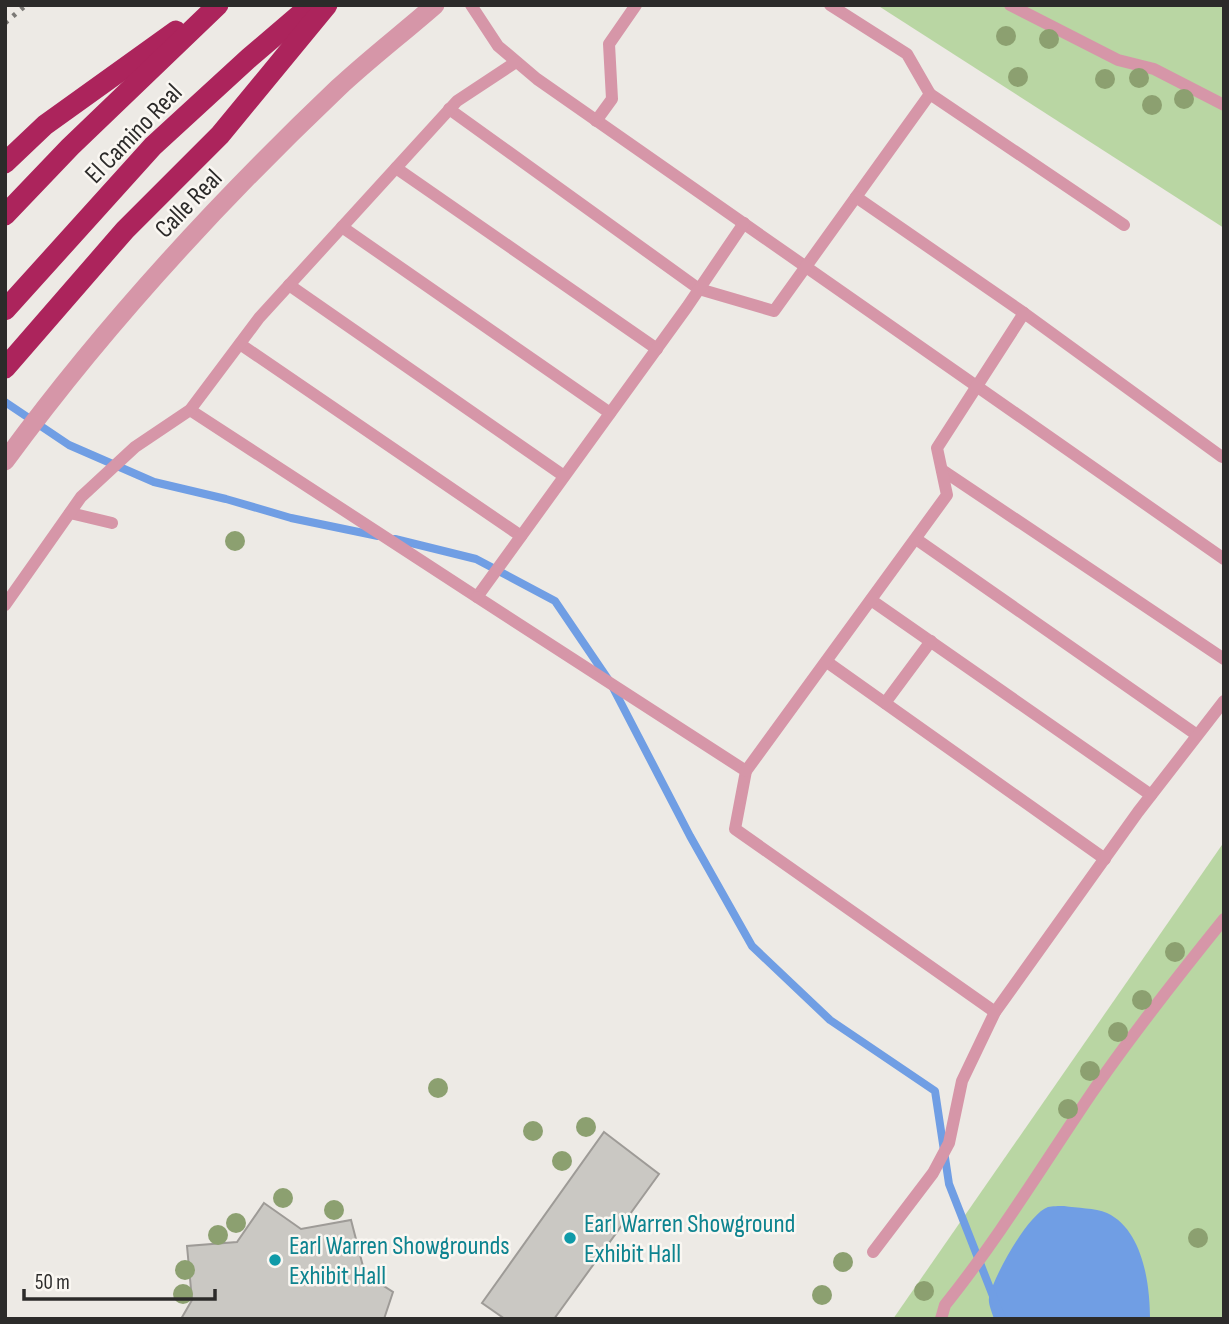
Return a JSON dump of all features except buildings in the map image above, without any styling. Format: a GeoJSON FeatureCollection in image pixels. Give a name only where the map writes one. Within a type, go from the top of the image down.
{"type":"FeatureCollection","features":[{"type":"Feature","properties":{"kind":"highway"},"geometry":{"type":"LineString","coordinates":[[5,163],[45,125],[211,5]]}},
{"type":"Feature","properties":{"kind":"highway","name":"El Camino Real"},"geometry":{"type":"LineString","coordinates":[[5,215],[70,147],[218,5]]}},
{"type":"Feature","properties":{"kind":"highway","name":"El Camino Real"},"geometry":{"type":"LineString","coordinates":[[5,310],[76,235],[153,146],[311,5]]}},
{"type":"Feature","properties":{"kind":"highway"},"geometry":{"type":"LineString","coordinates":[[5,368],[125,230],[220,135],[327,5]]}},
{"type":"Feature","properties":{"kind":"street","name":"Calle Real"},"geometry":{"type":"LineString","coordinates":[[5,461],[34,421],[197,228],[340,87],[435,5]]}},
{"type":"Feature","properties":{"kind":"lane"},"geometry":{"type":"LineString","coordinates":[[471,5],[498,46],[596,121],[1224,559]]}},
{"type":"Feature","properties":{"kind":"lane"},"geometry":{"type":"LineString","coordinates":[[596,121],[612,99],[609,44],[636,5]]}},
{"type":"Feature","properties":{"kind":"lane"},"geometry":{"type":"LineString","coordinates":[[830,5],[907,54],[930,94],[1124,225]]}},
{"type":"Feature","properties":{"kind":"lane"},"geometry":{"type":"LineString","coordinates":[[1010,5],[1118,60],[1154,69],[1224,105]]}},
{"type":"Feature","properties":{"kind":"lane"},"geometry":{"type":"LineString","coordinates":[[5,605],[81,497],[135,447],[190,410],[259,318],[449,109],[516,62]]}},
{"type":"Feature","properties":{"kind":"lane"},"geometry":{"type":"LineString","coordinates":[[449,109],[699,289],[774,311],[930,94]]}},
{"type":"Feature","properties":{"kind":"lane"},"geometry":{"type":"LineString","coordinates":[[396,167],[657,349]]}},
{"type":"Feature","properties":{"kind":"lane"},"geometry":{"type":"LineString","coordinates":[[856,197],[1024,313],[1222,457]]}},
{"type":"Feature","properties":{"kind":"lane"},"geometry":{"type":"LineString","coordinates":[[477,597],[657,349],[744,223]]}},
{"type":"Feature","properties":{"kind":"lane"},"geometry":{"type":"LineString","coordinates":[[342,228],[610,413]]}},
{"type":"Feature","properties":{"kind":"lane"},"geometry":{"type":"LineString","coordinates":[[289,285],[564,476]]}},
{"type":"Feature","properties":{"kind":"lane"},"geometry":{"type":"LineString","coordinates":[[995,1012],[735,830],[747,771],[947,495],[937,448],[1024,313]]}},
{"type":"Feature","properties":{"kind":"lane"},"geometry":{"type":"LineString","coordinates":[[240,344],[521,536]]}},
{"type":"Feature","properties":{"kind":"lane"},"geometry":{"type":"LineString","coordinates":[[190,410],[747,771]]}},
{"type":"Feature","properties":{"kind":"lane"},"geometry":{"type":"LineString","coordinates":[[942,470],[1224,659]]}},
{"type":"Feature","properties":{"kind":"lane"},"geometry":{"type":"LineString","coordinates":[[70,513],[113,523]]}},
{"type":"Feature","properties":{"kind":"lane"},"geometry":{"type":"LineString","coordinates":[[915,539],[1196,735]]}},
{"type":"Feature","properties":{"kind":"lane"},"geometry":{"type":"LineString","coordinates":[[872,600],[1151,794]]}},
{"type":"Feature","properties":{"kind":"lane"},"geometry":{"type":"LineString","coordinates":[[885,703],[931,641]]}},
{"type":"Feature","properties":{"kind":"lane"},"geometry":{"type":"LineString","coordinates":[[827,662],[1105,859]]}},
{"type":"Feature","properties":{"kind":"lane"},"geometry":{"type":"LineString","coordinates":[[873,1252],[933,1173],[949,1143],[962,1081],[995,1012],[1151,794],[1224,701]]}},
{"type":"Feature","properties":{"kind":"lane"},"geometry":{"type":"LineString","coordinates":[[941,1319],[945,1305],[1093,1092],[1185,967],[1224,919]]}},
{"type":"Feature","properties":{"kind":"green space"},"geometry":{"type":"Polygon","coordinates":[[[877,5],[1224,5],[1224,228],[877,5]]]}},
{"type":"Feature","properties":{"kind":"green space"},"geometry":{"type":"Polygon","coordinates":[[[1224,842],[1224,1319],[893,1319],[1224,842]]]}},
{"type":"Feature","properties":{"kind":"water"},"geometry":{"type":"Polygon","coordinates":[[[1064,1206],[1107,1213],[1129,1232],[1142,1259],[1146,1275],[1150,1319],[994,1319],[989,1298],[1012,1247],[1040,1212],[1048,1207],[1064,1206]]]}},
{"type":"Feature","properties":{"kind":"waterway"},"geometry":{"type":"LineString","coordinates":[[5,402],[69,445],[154,482],[291,518],[378,536]]}},
{"type":"Feature","properties":{"kind":"waterway"},"geometry":{"type":"LineString","coordinates":[[395,539],[476,559],[555,601],[610,682],[690,836],[752,946],[830,1020],[935,1091],[949,1184],[1002,1319]]}},
{"type":"Feature","properties":{"kind":"railway"},"geometry":{"type":"LineString","coordinates":[[5,23],[26,5]]}},
{"type":"Feature","properties":{"kind":"place","name":"Earl Warren Showground Exhibit Hall"},"geometry":{"type":"Point","coordinates":[570,1238]}},
{"type":"Feature","properties":{"kind":"place","name":"Earl Warren Showgrounds Exhibit Hall"},"geometry":{"type":"Point","coordinates":[275,1260]}}]}
